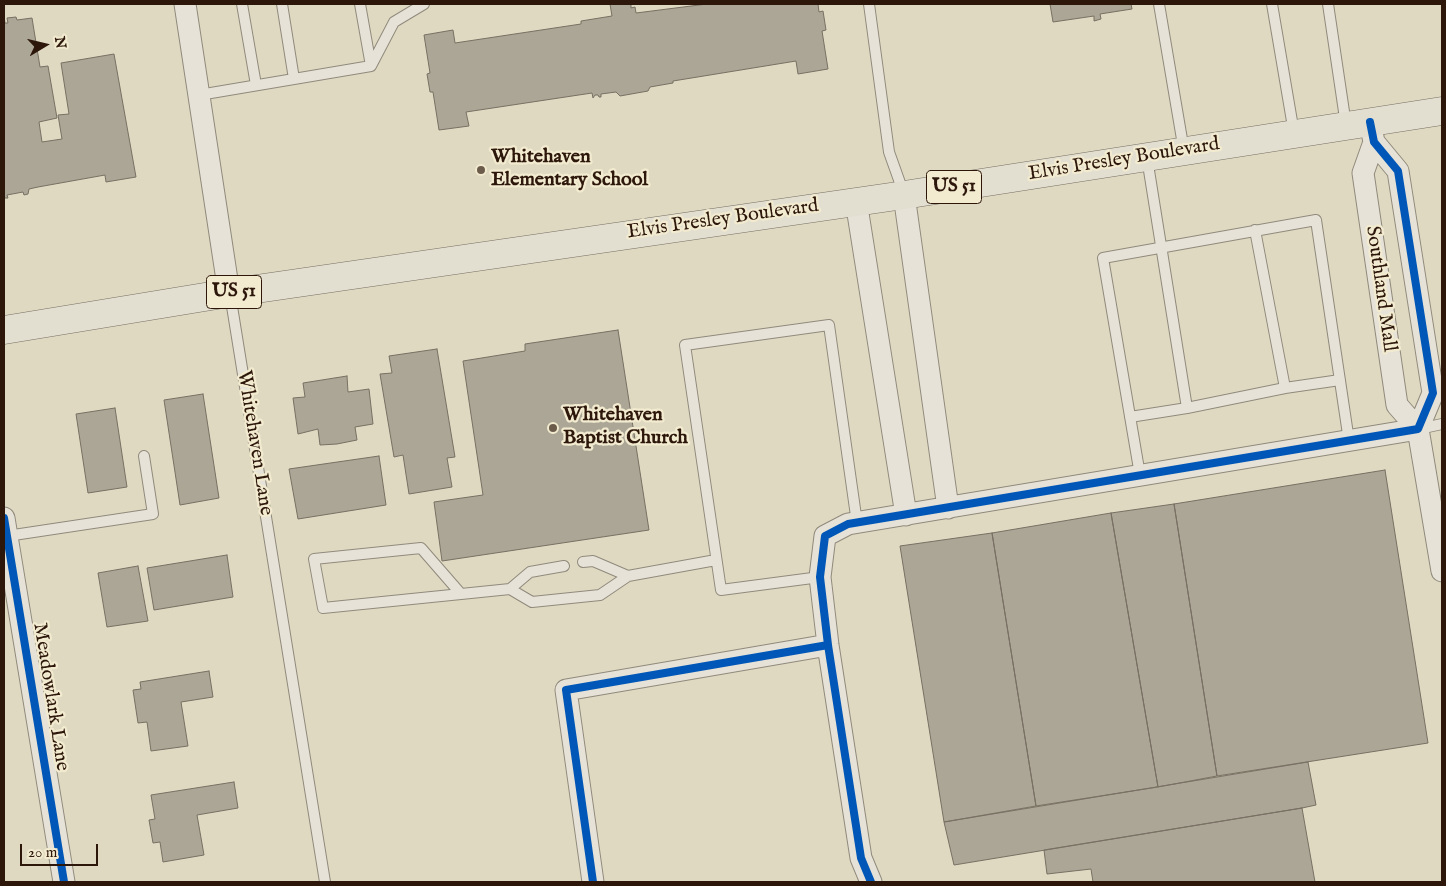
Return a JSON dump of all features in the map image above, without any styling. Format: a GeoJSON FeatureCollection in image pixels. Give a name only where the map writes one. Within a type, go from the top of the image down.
{"type":"FeatureCollection","features":[{"type":"Feature","properties":{"kind":"main road","name":"Elvis Presley Boulevard"},"geometry":{"type":"LineString","coordinates":[[4,330],[230,293],[856,202],[1294,134],[1364,130],[1442,111]]}},
{"type":"Feature","properties":{"kind":"street","name":"Whitehaven Lane"},"geometry":{"type":"LineString","coordinates":[[185,4],[230,293]]}},
{"type":"Feature","properties":{"kind":"street","name":"Southland Mall"},"geometry":{"type":"LineString","coordinates":[[1364,130],[1398,171],[1433,393],[1418,429],[1397,404],[1363,173],[1364,130]]}},
{"type":"Feature","properties":{"kind":"street"},"geometry":{"type":"LineString","coordinates":[[904,194],[948,508]]}},
{"type":"Feature","properties":{"kind":"street"},"geometry":{"type":"LineString","coordinates":[[856,202],[906,515]]}},
{"type":"Feature","properties":{"kind":"street"},"geometry":{"type":"LineString","coordinates":[[871,882],[861,858],[828,645],[820,577],[825,536],[848,524],[1418,429],[1442,571]]}},
{"type":"Feature","properties":{"kind":"street","name":"Meadowlark Lane"},"geometry":{"type":"LineString","coordinates":[[5,528],[64,882]]}},
{"type":"Feature","properties":{"kind":"street"},"geometry":{"type":"LineString","coordinates":[[593,882],[566,690],[828,645]]}},
{"type":"Feature","properties":{"kind":"lane"},"geometry":{"type":"LineString","coordinates":[[242,4],[253,86]]}},
{"type":"Feature","properties":{"kind":"lane"},"geometry":{"type":"LineString","coordinates":[[282,4],[294,79]]}},
{"type":"Feature","properties":{"kind":"lane"},"geometry":{"type":"LineString","coordinates":[[360,4],[371,66]]}},
{"type":"Feature","properties":{"kind":"lane"},"geometry":{"type":"LineString","coordinates":[[371,66],[394,22],[424,4]]}},
{"type":"Feature","properties":{"kind":"lane"},"geometry":{"type":"LineString","coordinates":[[869,4],[889,152],[904,194]]}},
{"type":"Feature","properties":{"kind":"lane"},"geometry":{"type":"LineString","coordinates":[[1159,4],[1184,151]]}},
{"type":"Feature","properties":{"kind":"lane"},"geometry":{"type":"LineString","coordinates":[[1272,4],[1294,134]]}},
{"type":"Feature","properties":{"kind":"lane"},"geometry":{"type":"LineString","coordinates":[[1328,4],[1364,130]]}},
{"type":"Feature","properties":{"kind":"lane"},"geometry":{"type":"LineString","coordinates":[[199,95],[371,66]]}},
{"type":"Feature","properties":{"kind":"lane"},"geometry":{"type":"LineString","coordinates":[[1147,157],[1187,408]]}},
{"type":"Feature","properties":{"kind":"lane"},"geometry":{"type":"LineString","coordinates":[[1140,475],[1103,258],[1255,230],[1316,220],[1349,440]]}},
{"type":"Feature","properties":{"kind":"lane"},"geometry":{"type":"LineString","coordinates":[[1255,230],[1286,388]]}},
{"type":"Feature","properties":{"kind":"lane","name":"Whitehaven Lane"},"geometry":{"type":"LineString","coordinates":[[230,293],[325,882]]}},
{"type":"Feature","properties":{"kind":"lane"},"geometry":{"type":"LineString","coordinates":[[820,577],[721,590],[685,345],[830,325],[857,523]]}},
{"type":"Feature","properties":{"kind":"lane"},"geometry":{"type":"LineString","coordinates":[[1130,417],[1340,380]]}},
{"type":"Feature","properties":{"kind":"lane"},"geometry":{"type":"LineString","coordinates":[[1418,429],[1442,424]]}},
{"type":"Feature","properties":{"kind":"lane"},"geometry":{"type":"LineString","coordinates":[[5,528],[153,514],[144,456]]}},
{"type":"Feature","properties":{"kind":"lane"},"geometry":{"type":"LineString","coordinates":[[461,594],[421,548],[314,559],[323,608],[461,594],[510,589],[530,572],[564,566]]}},
{"type":"Feature","properties":{"kind":"lane"},"geometry":{"type":"LineString","coordinates":[[510,589],[532,602],[600,595],[628,576],[716,560]]}},
{"type":"Feature","properties":{"kind":"lane"},"geometry":{"type":"LineString","coordinates":[[584,562],[593,561],[628,576]]}},
{"type":"Feature","properties":{"kind":"building"},"geometry":{"type":"Polygon","coordinates":[[[610,4],[631,4],[631,8],[635,7],[636,13],[707,4],[818,4],[819,12],[823,11],[826,30],[822,31],[828,69],[798,74],[796,61],[673,81],[673,83],[650,87],[648,91],[620,96],[616,92],[601,94],[601,97],[595,95],[593,98],[592,93],[466,112],[469,126],[439,130],[433,92],[430,92],[427,74],[430,73],[424,35],[453,30],[455,43],[581,24],[581,21],[612,16],[610,4]]]}},
{"type":"Feature","properties":{"kind":"building"},"geometry":{"type":"Polygon","coordinates":[[[1050,4],[1131,4],[1132,9],[1100,14],[1101,19],[1094,21],[1094,16],[1053,22],[1050,4]]]}},
{"type":"Feature","properties":{"kind":"building"},"geometry":{"type":"Polygon","coordinates":[[[4,16],[5,23],[8,23],[7,18],[16,17],[17,20],[32,18],[40,67],[48,66],[57,118],[39,122],[42,142],[62,139],[58,115],[69,114],[61,63],[114,54],[136,177],[106,182],[105,175],[29,189],[28,194],[24,195],[23,192],[7,195],[8,198],[4,198],[4,16]]]}},
{"type":"Feature","properties":{"kind":"building","name":"Whitehaven Baptist Church"},"geometry":{"type":"Polygon","coordinates":[[[618,330],[649,530],[442,561],[434,502],[483,495],[463,361],[525,351],[525,344],[618,330]]]}},
{"type":"Feature","properties":{"kind":"building"},"geometry":{"type":"Polygon","coordinates":[[[437,349],[455,457],[447,458],[452,487],[409,494],[403,455],[394,457],[380,374],[392,373],[389,356],[437,349]]]}},
{"type":"Feature","properties":{"kind":"building"},"geometry":{"type":"Polygon","coordinates":[[[347,376],[348,392],[369,389],[373,424],[355,427],[357,440],[337,444],[320,445],[318,429],[298,434],[293,398],[305,397],[303,383],[347,376]]]}},
{"type":"Feature","properties":{"kind":"building"},"geometry":{"type":"Polygon","coordinates":[[[203,394],[219,498],[180,505],[164,400],[203,394]]]}},
{"type":"Feature","properties":{"kind":"building"},"geometry":{"type":"Polygon","coordinates":[[[115,408],[127,487],[88,493],[76,414],[115,408]]]}},
{"type":"Feature","properties":{"kind":"building"},"geometry":{"type":"Polygon","coordinates":[[[379,456],[386,505],[298,519],[289,469],[379,456]]]}},
{"type":"Feature","properties":{"kind":"building"},"geometry":{"type":"Polygon","coordinates":[[[1385,470],[1428,743],[1217,776],[1174,504],[1385,470]]]}},
{"type":"Feature","properties":{"kind":"building"},"geometry":{"type":"Polygon","coordinates":[[[1174,504],[1217,776],[1158,787],[1111,513],[1174,504]]]}},
{"type":"Feature","properties":{"kind":"building"},"geometry":{"type":"Polygon","coordinates":[[[1111,513],[1158,787],[1036,806],[992,533],[1111,513]]]}},
{"type":"Feature","properties":{"kind":"building"},"geometry":{"type":"Polygon","coordinates":[[[992,533],[1036,806],[944,822],[900,546],[992,533]]]}},
{"type":"Feature","properties":{"kind":"building"},"geometry":{"type":"Polygon","coordinates":[[[227,555],[233,597],[154,610],[147,568],[227,555]]]}},
{"type":"Feature","properties":{"kind":"building"},"geometry":{"type":"Polygon","coordinates":[[[138,566],[148,621],[107,627],[98,573],[138,566]]]}},
{"type":"Feature","properties":{"kind":"building"},"geometry":{"type":"Polygon","coordinates":[[[209,671],[213,697],[181,702],[188,746],[151,751],[147,722],[138,723],[133,690],[141,689],[140,682],[209,671]]]}},
{"type":"Feature","properties":{"kind":"building"},"geometry":{"type":"Polygon","coordinates":[[[1308,762],[1316,805],[1302,808],[954,865],[944,822],[1308,762]]]}},
{"type":"Feature","properties":{"kind":"building"},"geometry":{"type":"Polygon","coordinates":[[[234,782],[238,808],[197,815],[204,855],[163,862],[160,842],[153,843],[149,820],[155,819],[151,795],[234,782]]]}},
{"type":"Feature","properties":{"kind":"building"},"geometry":{"type":"Polygon","coordinates":[[[1302,808],[1315,882],[1093,882],[1091,869],[1047,874],[1044,850],[1302,808]]]}},
{"type":"Feature","properties":{"kind":"cycle path"},"geometry":{"type":"LineString","coordinates":[[871,882],[861,858],[828,645],[820,577],[825,536],[848,524],[1418,429],[1433,393],[1398,171],[1374,142],[1370,122]]}},
{"type":"Feature","properties":{"kind":"cycle path"},"geometry":{"type":"LineString","coordinates":[[4,518],[64,882]]}},
{"type":"Feature","properties":{"kind":"cycle path"},"geometry":{"type":"LineString","coordinates":[[593,882],[566,690],[828,645]]}},
{"type":"Feature","properties":{"kind":"place","name":"Whitehaven Elementary School"},"geometry":{"type":"Point","coordinates":[481,170]}},
{"type":"Feature","properties":{"kind":"place","name":"Whitehaven Baptist Church"},"geometry":{"type":"Point","coordinates":[553,428]}}]}
